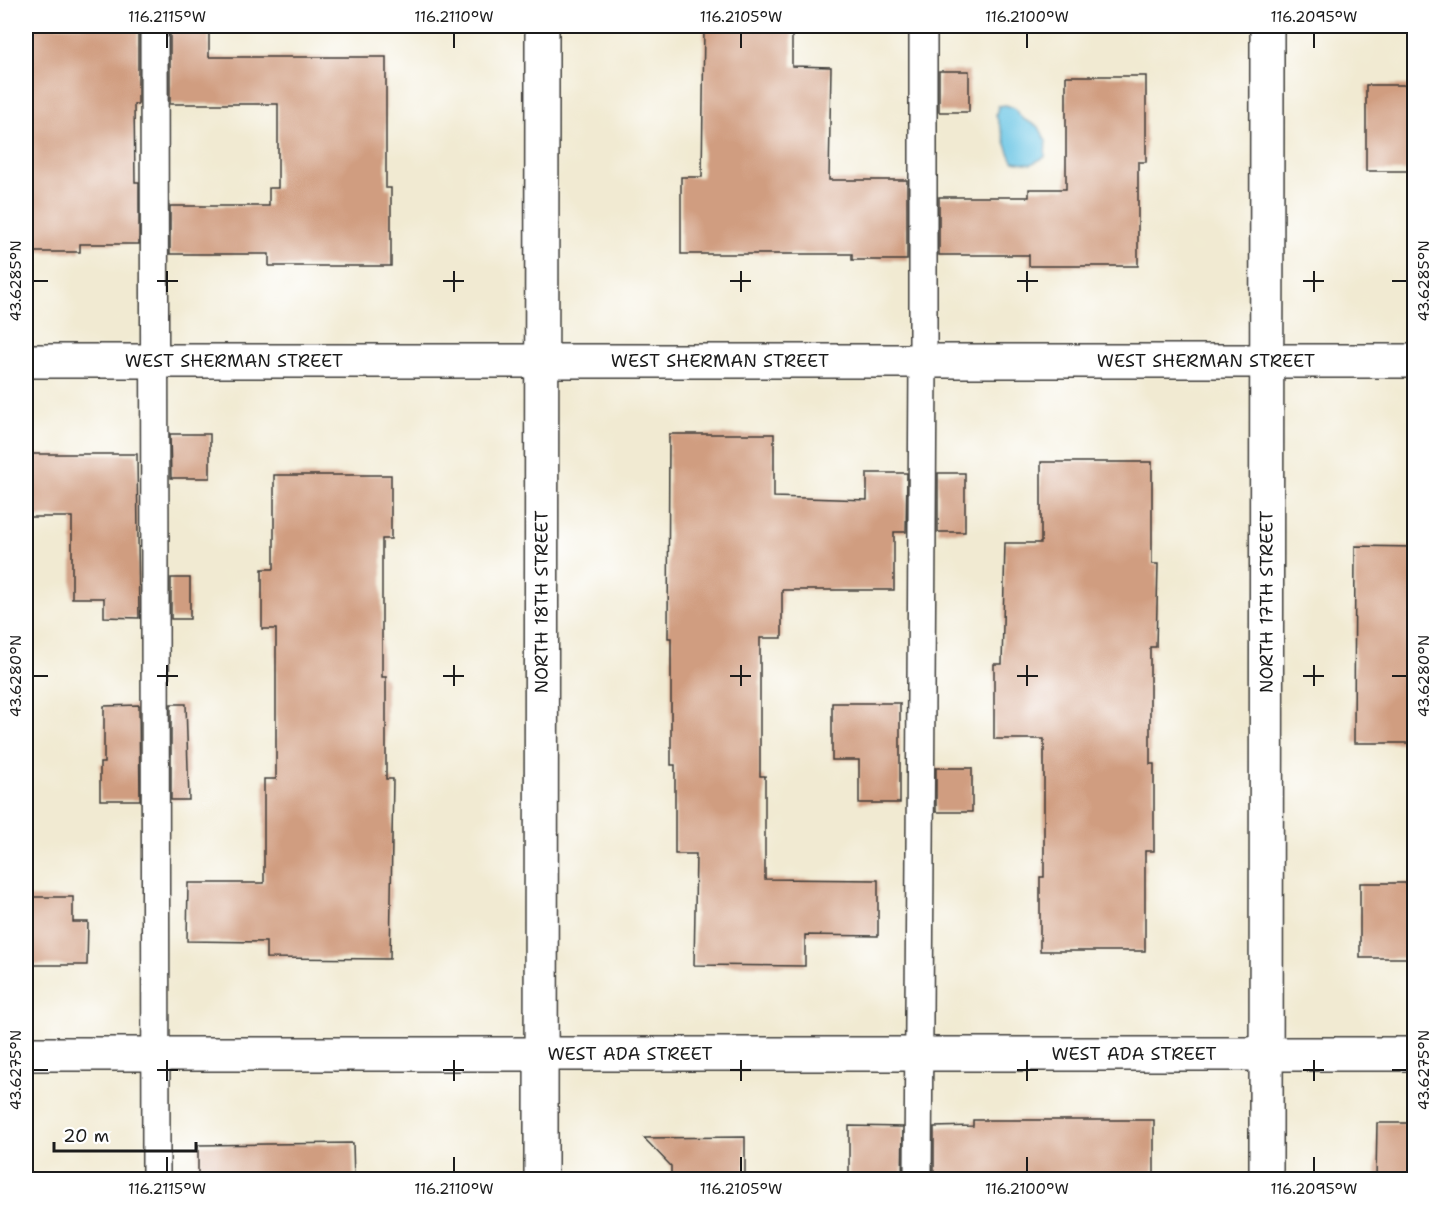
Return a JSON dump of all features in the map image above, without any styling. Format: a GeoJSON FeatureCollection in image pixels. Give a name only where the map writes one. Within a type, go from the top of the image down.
{"type":"FeatureCollection","features":[{"type":"Feature","properties":{"kind":"street","name":"NORTH 18TH STREET"},"geometry":{"type":"LineString","coordinates":[[541,1179],[542,26]]}},
{"type":"Feature","properties":{"kind":"street","name":"NORTH 17TH STREET"},"geometry":{"type":"LineString","coordinates":[[1266,1179],[1267,26]]}},
{"type":"Feature","properties":{"kind":"street","name":"WEST SHERMAN STREET"},"geometry":{"type":"LineString","coordinates":[[26,361],[1414,361]]}},
{"type":"Feature","properties":{"kind":"street","name":"WEST ADA STREET"},"geometry":{"type":"LineString","coordinates":[[26,1054],[1414,1054]]}},
{"type":"Feature","properties":{"kind":"lane"},"geometry":{"type":"LineString","coordinates":[[154,26],[156,1179]]}},
{"type":"Feature","properties":{"kind":"lane"},"geometry":{"type":"LineString","coordinates":[[918,1179],[923,361],[922,26]]}},
{"type":"Feature","properties":{"kind":"water"},"geometry":{"type":"Polygon","coordinates":[[[1006,105],[1014,108],[1023,119],[1039,127],[1046,141],[1045,157],[1031,164],[1013,161],[996,116],[998,106],[1006,105]]]}},
{"type":"Feature","properties":{"kind":"building"},"geometry":{"type":"Polygon","coordinates":[[[26,26],[138,26],[138,104],[134,104],[135,182],[139,182],[139,244],[80,244],[80,252],[26,252],[26,26]]]}},
{"type":"Feature","properties":{"kind":"building"},"geometry":{"type":"Polygon","coordinates":[[[170,26],[209,26],[209,57],[386,57],[386,188],[391,188],[391,266],[269,266],[269,254],[170,254],[170,206],[269,206],[269,188],[278,188],[278,104],[170,104],[170,26]]]}},
{"type":"Feature","properties":{"kind":"building"},"geometry":{"type":"Polygon","coordinates":[[[704,26],[792,26],[792,66],[831,67],[829,180],[907,180],[907,260],[852,260],[852,254],[681,254],[681,177],[702,177],[704,26]]]}},
{"type":"Feature","properties":{"kind":"building"},"geometry":{"type":"Polygon","coordinates":[[[939,71],[969,71],[969,112],[939,112],[939,71]]]}},
{"type":"Feature","properties":{"kind":"building"},"geometry":{"type":"Polygon","coordinates":[[[1066,76],[1146,76],[1146,162],[1138,162],[1138,266],[1029,266],[1029,255],[939,255],[939,197],[1029,197],[1029,189],[1066,189],[1066,76]]]}},
{"type":"Feature","properties":{"kind":"building"},"geometry":{"type":"Polygon","coordinates":[[[1366,85],[1414,85],[1414,171],[1366,171],[1366,85]]]}},
{"type":"Feature","properties":{"kind":"building"},"geometry":{"type":"Polygon","coordinates":[[[170,434],[210,434],[210,478],[171,478],[170,434]]]}},
{"type":"Feature","properties":{"kind":"building"},"geometry":{"type":"Polygon","coordinates":[[[669,434],[774,434],[774,497],[867,500],[867,473],[907,473],[906,532],[894,532],[894,590],[782,590],[782,638],[760,638],[760,776],[765,776],[765,879],[878,880],[878,936],[805,935],[805,966],[694,965],[696,854],[675,854],[675,765],[671,765],[671,638],[668,638],[669,434]]]}},
{"type":"Feature","properties":{"kind":"building"},"geometry":{"type":"Polygon","coordinates":[[[26,454],[137,454],[139,618],[104,617],[104,598],[72,598],[72,517],[26,517],[26,454]]]}},
{"type":"Feature","properties":{"kind":"building"},"geometry":{"type":"Polygon","coordinates":[[[1041,462],[1152,462],[1152,564],[1158,564],[1156,647],[1150,647],[1150,764],[1154,764],[1154,851],[1145,851],[1145,951],[1040,951],[1040,877],[1044,877],[1044,739],[994,739],[994,664],[1002,664],[1005,543],[1041,543],[1041,462]]]}},
{"type":"Feature","properties":{"kind":"building"},"geometry":{"type":"Polygon","coordinates":[[[938,473],[965,473],[965,532],[938,532],[938,473]]]}},
{"type":"Feature","properties":{"kind":"building"},"geometry":{"type":"Polygon","coordinates":[[[274,475],[391,475],[391,539],[382,539],[382,677],[386,677],[386,779],[393,779],[390,959],[266,958],[266,942],[187,941],[188,883],[264,883],[264,779],[276,779],[276,629],[262,629],[262,569],[274,569],[274,475]]]}},
{"type":"Feature","properties":{"kind":"building"},"geometry":{"type":"Polygon","coordinates":[[[1355,546],[1414,547],[1414,743],[1354,743],[1355,546]]]}},
{"type":"Feature","properties":{"kind":"building"},"geometry":{"type":"Polygon","coordinates":[[[171,578],[190,578],[190,619],[171,619],[171,578]]]}},
{"type":"Feature","properties":{"kind":"building"},"geometry":{"type":"Polygon","coordinates":[[[832,703],[900,703],[900,803],[859,803],[859,760],[832,760],[832,703]]]}},
{"type":"Feature","properties":{"kind":"building"},"geometry":{"type":"Polygon","coordinates":[[[171,704],[186,704],[189,800],[171,800],[171,704]]]}},
{"type":"Feature","properties":{"kind":"building"},"geometry":{"type":"Polygon","coordinates":[[[139,705],[140,800],[100,800],[100,763],[104,763],[104,706],[139,705]]]}},
{"type":"Feature","properties":{"kind":"building"},"geometry":{"type":"Polygon","coordinates":[[[936,768],[972,768],[972,812],[936,812],[936,768]]]}},
{"type":"Feature","properties":{"kind":"building"},"geometry":{"type":"Polygon","coordinates":[[[1360,883],[1414,883],[1414,958],[1360,958],[1360,883]]]}},
{"type":"Feature","properties":{"kind":"building"},"geometry":{"type":"Polygon","coordinates":[[[26,897],[73,897],[73,922],[88,922],[87,965],[26,965],[26,897]]]}},
{"type":"Feature","properties":{"kind":"building"},"geometry":{"type":"Polygon","coordinates":[[[973,1120],[1154,1120],[1154,1179],[934,1179],[934,1127],[973,1126],[973,1120]]]}},
{"type":"Feature","properties":{"kind":"building"},"geometry":{"type":"Polygon","coordinates":[[[1377,1123],[1414,1123],[1414,1179],[1376,1179],[1377,1123]]]}},
{"type":"Feature","properties":{"kind":"building"},"geometry":{"type":"Polygon","coordinates":[[[849,1126],[903,1127],[902,1179],[849,1179],[849,1126]]]}},
{"type":"Feature","properties":{"kind":"building"},"geometry":{"type":"Polygon","coordinates":[[[745,1137],[745,1179],[671,1179],[671,1166],[644,1138],[745,1137]]]}},
{"type":"Feature","properties":{"kind":"building"},"geometry":{"type":"Polygon","coordinates":[[[353,1143],[354,1179],[198,1179],[198,1145],[353,1143]]]}}]}
